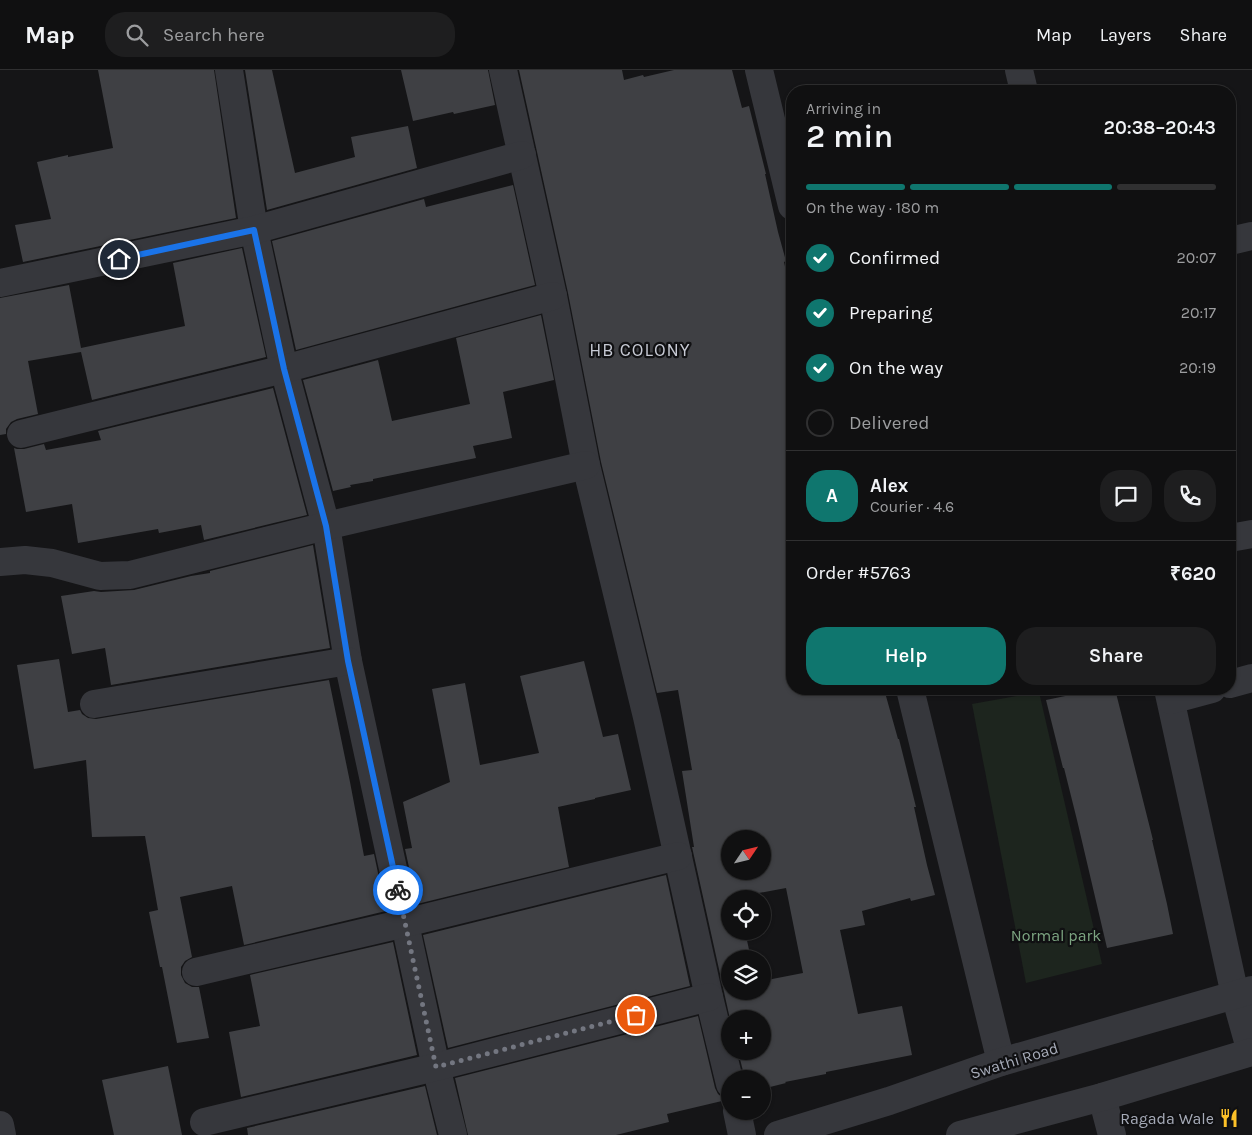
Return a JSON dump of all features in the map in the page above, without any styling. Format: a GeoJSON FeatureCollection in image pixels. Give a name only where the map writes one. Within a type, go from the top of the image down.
{"type":"FeatureCollection","features":[{"type":"Feature","properties":{"kind":"street"},"geometry":{"type":"LineString","coordinates":[[229,70],[254,230],[284,369],[326,526],[348,661],[436,1067],[453,1135]]}},
{"type":"Feature","properties":{"kind":"street"},"geometry":{"type":"LineString","coordinates":[[503,70],[553,296],[586,465],[645,707],[727,1070]]}},
{"type":"Feature","properties":{"kind":"street"},"geometry":{"type":"LineString","coordinates":[[759,70],[786,181]]}},
{"type":"Feature","properties":{"kind":"street"},"geometry":{"type":"LineString","coordinates":[[1019,70],[1023,85]]}},
{"type":"Feature","properties":{"kind":"street"},"geometry":{"type":"LineString","coordinates":[[0,284],[254,230],[522,155]]}},
{"type":"Feature","properties":{"kind":"street"},"geometry":{"type":"LineString","coordinates":[[1236,240],[1252,236]]}},
{"type":"Feature","properties":{"kind":"street"},"geometry":{"type":"LineString","coordinates":[[21,434],[284,369],[553,296]]}},
{"type":"Feature","properties":{"kind":"street"},"geometry":{"type":"LineString","coordinates":[[0,562],[26,560],[52,563],[100,576],[130,575],[326,526],[586,465]]}},
{"type":"Feature","properties":{"kind":"street"},"geometry":{"type":"LineString","coordinates":[[1236,537],[1252,534]]}},
{"type":"Feature","properties":{"kind":"street"},"geometry":{"type":"LineString","coordinates":[[94,704],[348,661]]}},
{"type":"Feature","properties":{"kind":"street"},"geometry":{"type":"LineString","coordinates":[[1236,682],[1252,678]]}},
{"type":"Feature","properties":{"kind":"street"},"geometry":{"type":"LineString","coordinates":[[911,695],[1001,1062]]}},
{"type":"Feature","properties":{"kind":"street"},"geometry":{"type":"LineString","coordinates":[[960,1135],[1102,1097],[1252,1052],[1244,993],[1169,695]]}},
{"type":"Feature","properties":{"kind":"street"},"geometry":{"type":"LineString","coordinates":[[196,972],[678,856]]}},
{"type":"Feature","properties":{"kind":"street","name":"Swathi Road"},"geometry":{"type":"LineString","coordinates":[[778,1135],[889,1102],[1001,1062],[1244,993]]}},
{"type":"Feature","properties":{"kind":"street"},"geometry":{"type":"LineString","coordinates":[[204,1122],[436,1067],[709,996]]}},
{"type":"Feature","properties":{"kind":"street"},"geometry":{"type":"LineString","coordinates":[[1102,1097],[1112,1135]]}},
{"type":"Feature","properties":{"kind":"street"},"geometry":{"type":"LineString","coordinates":[[738,1120],[742,1135]]}},
{"type":"Feature","properties":{"kind":"street"},"geometry":{"type":"LineString","coordinates":[[0,1125],[2,1135]]}},
{"type":"Feature","properties":{"kind":"green space","name":"Normal park"},"geometry":{"type":"Polygon","coordinates":[[[1022,695],[1040,695],[1102,964],[1026,983],[972,704],[1022,695]]]}},
{"type":"Feature","properties":{"kind":"building"},"geometry":{"type":"Polygon","coordinates":[[[98,70],[214,70],[236,218],[23,262],[15,225],[51,219],[37,162],[113,148],[98,70]]]}},
{"type":"Feature","properties":{"kind":"building"},"geometry":{"type":"Polygon","coordinates":[[[245,70],[272,70],[295,173],[355,157],[351,137],[408,126],[417,168],[267,210],[245,70]]]}},
{"type":"Feature","properties":{"kind":"building"},"geometry":{"type":"Polygon","coordinates":[[[401,70],[488,70],[495,105],[413,121],[401,70]]]}},
{"type":"Feature","properties":{"kind":"building"},"geometry":{"type":"Polygon","coordinates":[[[519,70],[622,70],[624,80],[674,70],[732,70],[742,108],[749,106],[786,261],[784,262],[786,271],[786,695],[886,695],[916,807],[914,807],[935,895],[911,901],[910,898],[862,911],[865,925],[840,930],[858,1014],[902,1006],[912,1055],[826,1072],[826,1074],[771,1087],[771,1070],[743,1070],[740,1060],[771,1060],[771,1010],[728,1010],[726,1000],[771,1000],[771,979],[803,973],[786,888],[771,891],[721,890],[721,940],[747,940],[749,950],[721,950],[721,978],[692,847],[694,847],[682,771],[692,770],[678,690],[657,693],[601,462],[568,293],[519,70]]]}},
{"type":"Feature","properties":{"kind":"building"},"geometry":{"type":"Polygon","coordinates":[[[513,185],[535,285],[296,350],[272,241],[424,199],[426,207],[513,185]]]}},
{"type":"Feature","properties":{"kind":"building"},"geometry":{"type":"Polygon","coordinates":[[[242,248],[266,357],[92,400],[81,352],[28,361],[38,414],[11,422],[6,429],[6,434],[0,435],[0,298],[69,285],[81,348],[185,326],[173,263],[242,248]]]}},
{"type":"Feature","properties":{"kind":"building"},"geometry":{"type":"Polygon","coordinates":[[[541,315],[554,380],[503,392],[512,438],[473,446],[476,458],[373,479],[373,481],[350,485],[351,487],[333,491],[303,380],[378,360],[392,421],[470,404],[456,338],[541,315]]]}},
{"type":"Feature","properties":{"kind":"building"},"geometry":{"type":"Polygon","coordinates":[[[273,388],[307,515],[204,540],[201,525],[159,533],[158,529],[78,543],[72,504],[26,512],[14,448],[24,449],[44,444],[46,450],[101,440],[98,431],[273,388]]]}},
{"type":"Feature","properties":{"kind":"building"},"geometry":{"type":"Polygon","coordinates":[[[313,545],[330,648],[111,685],[105,648],[72,654],[61,596],[94,591],[134,590],[210,573],[210,571],[313,545]]]}},
{"type":"Feature","properties":{"kind":"building"},"geometry":{"type":"Polygon","coordinates":[[[59,659],[68,712],[80,710],[88,718],[96,719],[329,680],[364,856],[374,854],[386,911],[244,945],[232,886],[180,897],[192,957],[185,961],[181,967],[181,975],[185,983],[192,987],[199,987],[209,1038],[177,1043],[149,912],[158,910],[145,836],[92,837],[86,760],[34,769],[17,665],[59,659]]]}},
{"type":"Feature","properties":{"kind":"building"},"geometry":{"type":"Polygon","coordinates":[[[584,661],[603,737],[618,734],[631,790],[558,807],[569,867],[417,904],[405,849],[412,848],[403,802],[450,782],[432,689],[465,683],[480,765],[539,753],[520,676],[584,661]]]}},
{"type":"Feature","properties":{"kind":"building"},"geometry":{"type":"Polygon","coordinates":[[[1070,695],[1117,695],[1153,840],[1173,934],[1107,948],[1046,700],[1070,695]]]}},
{"type":"Feature","properties":{"kind":"building"},"geometry":{"type":"Polygon","coordinates":[[[666,875],[690,986],[448,1048],[423,935],[666,875]]]}},
{"type":"Feature","properties":{"kind":"building"},"geometry":{"type":"Polygon","coordinates":[[[393,942],[417,1055],[241,1097],[229,1032],[260,1026],[250,975],[393,942]]]}},
{"type":"Feature","properties":{"kind":"building"},"geometry":{"type":"Polygon","coordinates":[[[698,1016],[715,1088],[721,1096],[721,1101],[667,1114],[669,1122],[616,1135],[468,1135],[455,1078],[698,1016]]]}},
{"type":"Feature","properties":{"kind":"building"},"geometry":{"type":"Polygon","coordinates":[[[168,1066],[182,1135],[114,1135],[102,1080],[168,1066]]]}},
{"type":"Feature","properties":{"kind":"building"},"geometry":{"type":"Polygon","coordinates":[[[425,1086],[437,1135],[248,1135],[247,1128],[425,1086]]]}},
{"type":"Feature","properties":{"kind":"way so far"},"geometry":{"type":"LineString","coordinates":[[398,890],[436,1067],[636,1015]]}},
{"type":"Feature","properties":{"kind":"place","name":"Ragada Wale"},"geometry":{"type":"Point","coordinates":[1229,1118]}},
{"type":"Feature","properties":{"kind":"district","name":"HB COLONY"},"geometry":{"type":"Point","coordinates":[640,350]}},
{"type":"Feature","properties":{"kind":"route"},"geometry":{"type":"LineString","coordinates":[[119,259],[254,230],[284,369],[326,526],[348,661],[398,890]]}}]}
